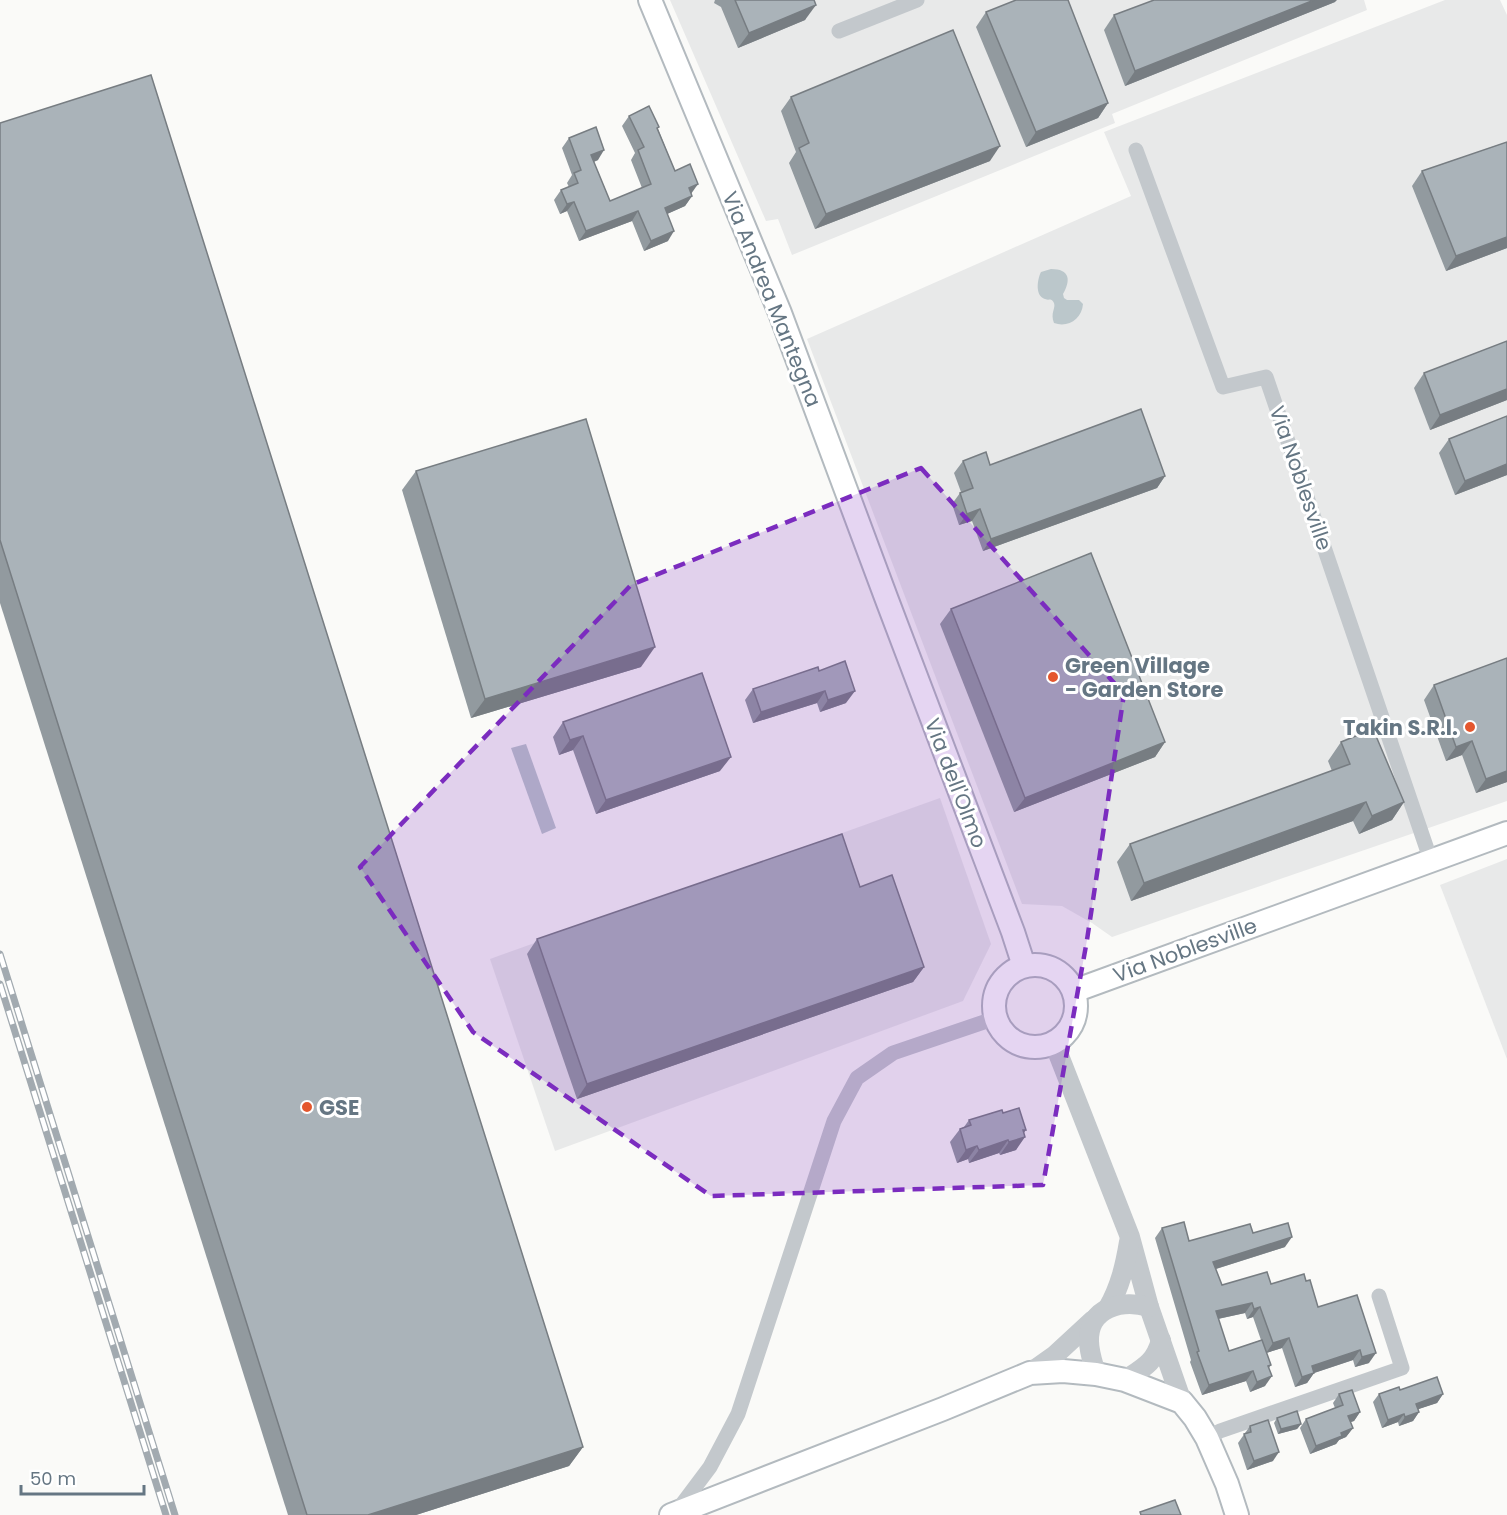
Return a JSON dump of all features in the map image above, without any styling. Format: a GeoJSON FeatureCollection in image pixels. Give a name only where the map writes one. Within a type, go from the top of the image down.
{"type":"FeatureCollection","features":[{"type":"Feature","properties":{"kind":"main road","name":"Via Andrea Mantegna"},"geometry":{"type":"LineString","coordinates":[[650,0],[780,313],[887,600]]}},
{"type":"Feature","properties":{"kind":"main road","name":"Via dell'Olmo"},"geometry":{"type":"LineString","coordinates":[[887,600],[1024,966]]}},
{"type":"Feature","properties":{"kind":"main road","name":"Via Noblesville"},"geometry":{"type":"LineString","coordinates":[[1074,991],[1507,833]]}},
{"type":"Feature","properties":{"kind":"main road"},"geometry":{"type":"LineString","coordinates":[[1041,965],[1057,971],[1070,983],[1074,991],[1076,1011],[1074,1021],[1069,1030],[1054,1043],[1037,1047],[1019,1044],[1005,1034],[996,1018],[994,1002],[999,986],[1009,974],[1024,966],[1041,965]]}},
{"type":"Feature","properties":{"kind":"main road"},"geometry":{"type":"LineString","coordinates":[[673,1514],[1030,1373],[1063,1371],[1125,1380],[1182,1402],[1207,1438],[1238,1515]]}},
{"type":"Feature","properties":{"kind":"street"},"geometry":{"type":"LineString","coordinates":[[839,31],[917,0]]}},
{"type":"Feature","properties":{"kind":"street","name":"Via Noblesville"},"geometry":{"type":"LineString","coordinates":[[1136,150],[1223,387],[1266,377],[1431,861]]}},
{"type":"Feature","properties":{"kind":"street"},"geometry":{"type":"LineString","coordinates":[[673,1514],[710,1467],[738,1414],[834,1121],[857,1078],[893,1053],[996,1018]]}},
{"type":"Feature","properties":{"kind":"street"},"geometry":{"type":"LineString","coordinates":[[1054,1043],[1130,1237],[1149,1307],[1182,1402]]}},
{"type":"Feature","properties":{"kind":"street"},"geometry":{"type":"LineString","coordinates":[[1096,1374],[1089,1338],[1090,1328],[1116,1294],[1130,1237]]}},
{"type":"Feature","properties":{"kind":"street"},"geometry":{"type":"LineString","coordinates":[[1207,1438],[1220,1431],[1402,1368],[1379,1296]]}},
{"type":"Feature","properties":{"kind":"street"},"geometry":{"type":"LineString","coordinates":[[1030,1373],[1054,1356],[1102,1313],[1131,1303],[1149,1307]]}},
{"type":"Feature","properties":{"kind":"street"},"geometry":{"type":"LineString","coordinates":[[1125,1380],[1147,1366],[1154,1358],[1161,1340]]}},
{"type":"Feature","properties":{"kind":"highlighted area"},"geometry":{"type":"Polygon","coordinates":[[[921,468],[1124,694],[1087,940],[1043,1185],[711,1196],[473,1032],[360,867],[631,585],[921,468]]]}},
{"type":"Feature","properties":{"kind":"shaded area"},"geometry":{"type":"Polygon","coordinates":[[[670,0],[1364,0],[1367,10],[1112,114],[1115,123],[792,255],[778,219],[766,221],[670,0]]]}},
{"type":"Feature","properties":{"kind":"shaded area"},"geometry":{"type":"Polygon","coordinates":[[[1445,0],[1500,0],[1507,15],[1507,801],[1112,937],[1062,906],[1022,904],[807,339],[1131,196],[1104,132],[1445,0]]]}},
{"type":"Feature","properties":{"kind":"shaded area"},"geometry":{"type":"Polygon","coordinates":[[[1051,269],[1062,271],[1067,276],[1064,298],[1079,300],[1083,304],[1080,314],[1069,323],[1054,323],[1054,303],[1042,297],[1038,291],[1041,272],[1051,269]]]}},
{"type":"Feature","properties":{"kind":"shaded area"},"geometry":{"type":"Polygon","coordinates":[[[526,744],[556,828],[542,834],[511,748],[526,744]]]}},
{"type":"Feature","properties":{"kind":"shaded area"},"geometry":{"type":"Polygon","coordinates":[[[940,798],[991,944],[963,1001],[555,1151],[490,959],[940,798]]]}},
{"type":"Feature","properties":{"kind":"shaded area"},"geometry":{"type":"Polygon","coordinates":[[[1507,859],[1507,1059],[1440,885],[1507,859]]]}},
{"type":"Feature","properties":{"kind":"building"},"geometry":{"type":"Polygon","coordinates":[[[735,0],[814,0],[816,5],[749,33],[735,0]]]}},
{"type":"Feature","properties":{"kind":"building"},"geometry":{"type":"Polygon","coordinates":[[[1016,0],[1068,0],[1108,103],[1036,132],[986,12],[1016,0]]]}},
{"type":"Feature","properties":{"kind":"building"},"geometry":{"type":"Polygon","coordinates":[[[1154,0],[1314,0],[1135,71],[1114,15],[1154,0]]]}},
{"type":"Feature","properties":{"kind":"building"},"geometry":{"type":"Polygon","coordinates":[[[953,30],[1000,146],[826,214],[799,148],[809,143],[791,97],[953,30]]]}},
{"type":"Feature","properties":{"kind":"building","name":"GSE"},"geometry":{"type":"Polygon","coordinates":[[[151,75],[583,1447],[368,1515],[307,1515],[0,540],[0,123],[151,75]]]}},
{"type":"Feature","properties":{"kind":"building"},"geometry":{"type":"Polygon","coordinates":[[[649,106],[675,171],[690,164],[698,184],[689,188],[692,196],[665,208],[674,231],[651,241],[638,211],[586,231],[574,202],[567,204],[561,190],[578,183],[574,173],[581,170],[569,138],[596,127],[604,150],[591,155],[610,201],[651,184],[638,150],[644,147],[629,116],[649,106]]]}},
{"type":"Feature","properties":{"kind":"building"},"geometry":{"type":"Polygon","coordinates":[[[1507,142],[1507,237],[1456,256],[1422,171],[1507,142]]]}},
{"type":"Feature","properties":{"kind":"building"},"geometry":{"type":"Polygon","coordinates":[[[1507,341],[1507,389],[1440,415],[1424,373],[1507,341]]]}},
{"type":"Feature","properties":{"kind":"building"},"geometry":{"type":"Polygon","coordinates":[[[1141,409],[1165,476],[991,539],[980,509],[967,514],[960,493],[973,488],[963,461],[986,452],[990,465],[1141,409]]]}},
{"type":"Feature","properties":{"kind":"building"},"geometry":{"type":"Polygon","coordinates":[[[1507,416],[1507,464],[1465,481],[1449,439],[1507,416]]]}},
{"type":"Feature","properties":{"kind":"building"},"geometry":{"type":"Polygon","coordinates":[[[586,419],[655,647],[485,699],[416,471],[586,419]]]}},
{"type":"Feature","properties":{"kind":"building"},"geometry":{"type":"Polygon","coordinates":[[[1091,553],[1165,742],[1025,798],[951,609],[1091,553]]]}},
{"type":"Feature","properties":{"kind":"building","name":"Takin S.R.l."},"geometry":{"type":"Polygon","coordinates":[[[1507,658],[1507,771],[1486,779],[1472,741],[1456,747],[1434,685],[1507,658]]]}},
{"type":"Feature","properties":{"kind":"building"},"geometry":{"type":"Polygon","coordinates":[[[845,661],[855,691],[828,700],[825,691],[761,712],[753,689],[818,667],[819,671],[845,661]]]}},
{"type":"Feature","properties":{"kind":"building"},"geometry":{"type":"Polygon","coordinates":[[[702,673],[731,757],[606,800],[583,736],[570,740],[563,722],[702,673]]]}},
{"type":"Feature","properties":{"kind":"building"},"geometry":{"type":"Polygon","coordinates":[[[1373,729],[1404,802],[1372,816],[1366,802],[1144,883],[1130,844],[1350,764],[1341,742],[1373,729]]]}},
{"type":"Feature","properties":{"kind":"building"},"geometry":{"type":"Polygon","coordinates":[[[842,834],[860,887],[892,875],[924,967],[587,1084],[537,939],[842,834]]]}},
{"type":"Feature","properties":{"kind":"building"},"geometry":{"type":"Polygon","coordinates":[[[1019,1108],[1026,1130],[1023,1130],[1025,1137],[979,1150],[977,1146],[966,1150],[960,1129],[971,1125],[969,1120],[1002,1110],[1003,1113],[1019,1108]]]}},
{"type":"Feature","properties":{"kind":"building"},"geometry":{"type":"Polygon","coordinates":[[[1184,1222],[1189,1241],[1250,1224],[1253,1233],[1288,1223],[1292,1237],[1213,1262],[1222,1285],[1267,1272],[1271,1284],[1304,1274],[1306,1281],[1310,1280],[1318,1307],[1357,1295],[1376,1353],[1362,1357],[1360,1350],[1312,1366],[1314,1373],[1302,1377],[1289,1338],[1273,1343],[1260,1307],[1254,1309],[1252,1303],[1216,1311],[1229,1351],[1262,1340],[1271,1365],[1268,1366],[1272,1376],[1257,1382],[1253,1371],[1209,1385],[1197,1352],[1199,1351],[1162,1228],[1184,1222]]]}},
{"type":"Feature","properties":{"kind":"building"},"geometry":{"type":"Polygon","coordinates":[[[1437,1377],[1443,1394],[1416,1404],[1419,1412],[1405,1417],[1404,1414],[1388,1420],[1379,1394],[1399,1387],[1400,1390],[1437,1377]]]}},
{"type":"Feature","properties":{"kind":"building"},"geometry":{"type":"Polygon","coordinates":[[[1352,1390],[1360,1412],[1348,1416],[1353,1428],[1341,1433],[1342,1436],[1316,1446],[1306,1419],[1343,1405],[1339,1394],[1352,1390]]]}},
{"type":"Feature","properties":{"kind":"building"},"geometry":{"type":"Polygon","coordinates":[[[1297,1411],[1301,1424],[1281,1429],[1277,1418],[1297,1411]]]}},
{"type":"Feature","properties":{"kind":"building"},"geometry":{"type":"Polygon","coordinates":[[[1268,1420],[1279,1452],[1254,1461],[1244,1434],[1251,1432],[1250,1426],[1268,1420]]]}},
{"type":"Feature","properties":{"kind":"building"},"geometry":{"type":"Polygon","coordinates":[[[1175,1500],[1181,1515],[1141,1515],[1140,1512],[1175,1500]]]}},
{"type":"Feature","properties":{"kind":"railway"},"geometry":{"type":"LineString","coordinates":[[0,954],[175,1515]]}},
{"type":"Feature","properties":{"kind":"railway"},"geometry":{"type":"LineString","coordinates":[[0,984],[166,1515]]}},
{"type":"Feature","properties":{"kind":"place","name":"Green Village - Garden Store"},"geometry":{"type":"Point","coordinates":[1053,677]}},
{"type":"Feature","properties":{"kind":"place","name":"Takin S.R.l."},"geometry":{"type":"Point","coordinates":[1470,727]}},
{"type":"Feature","properties":{"kind":"place","name":"GSE"},"geometry":{"type":"Point","coordinates":[307,1107]}}]}
